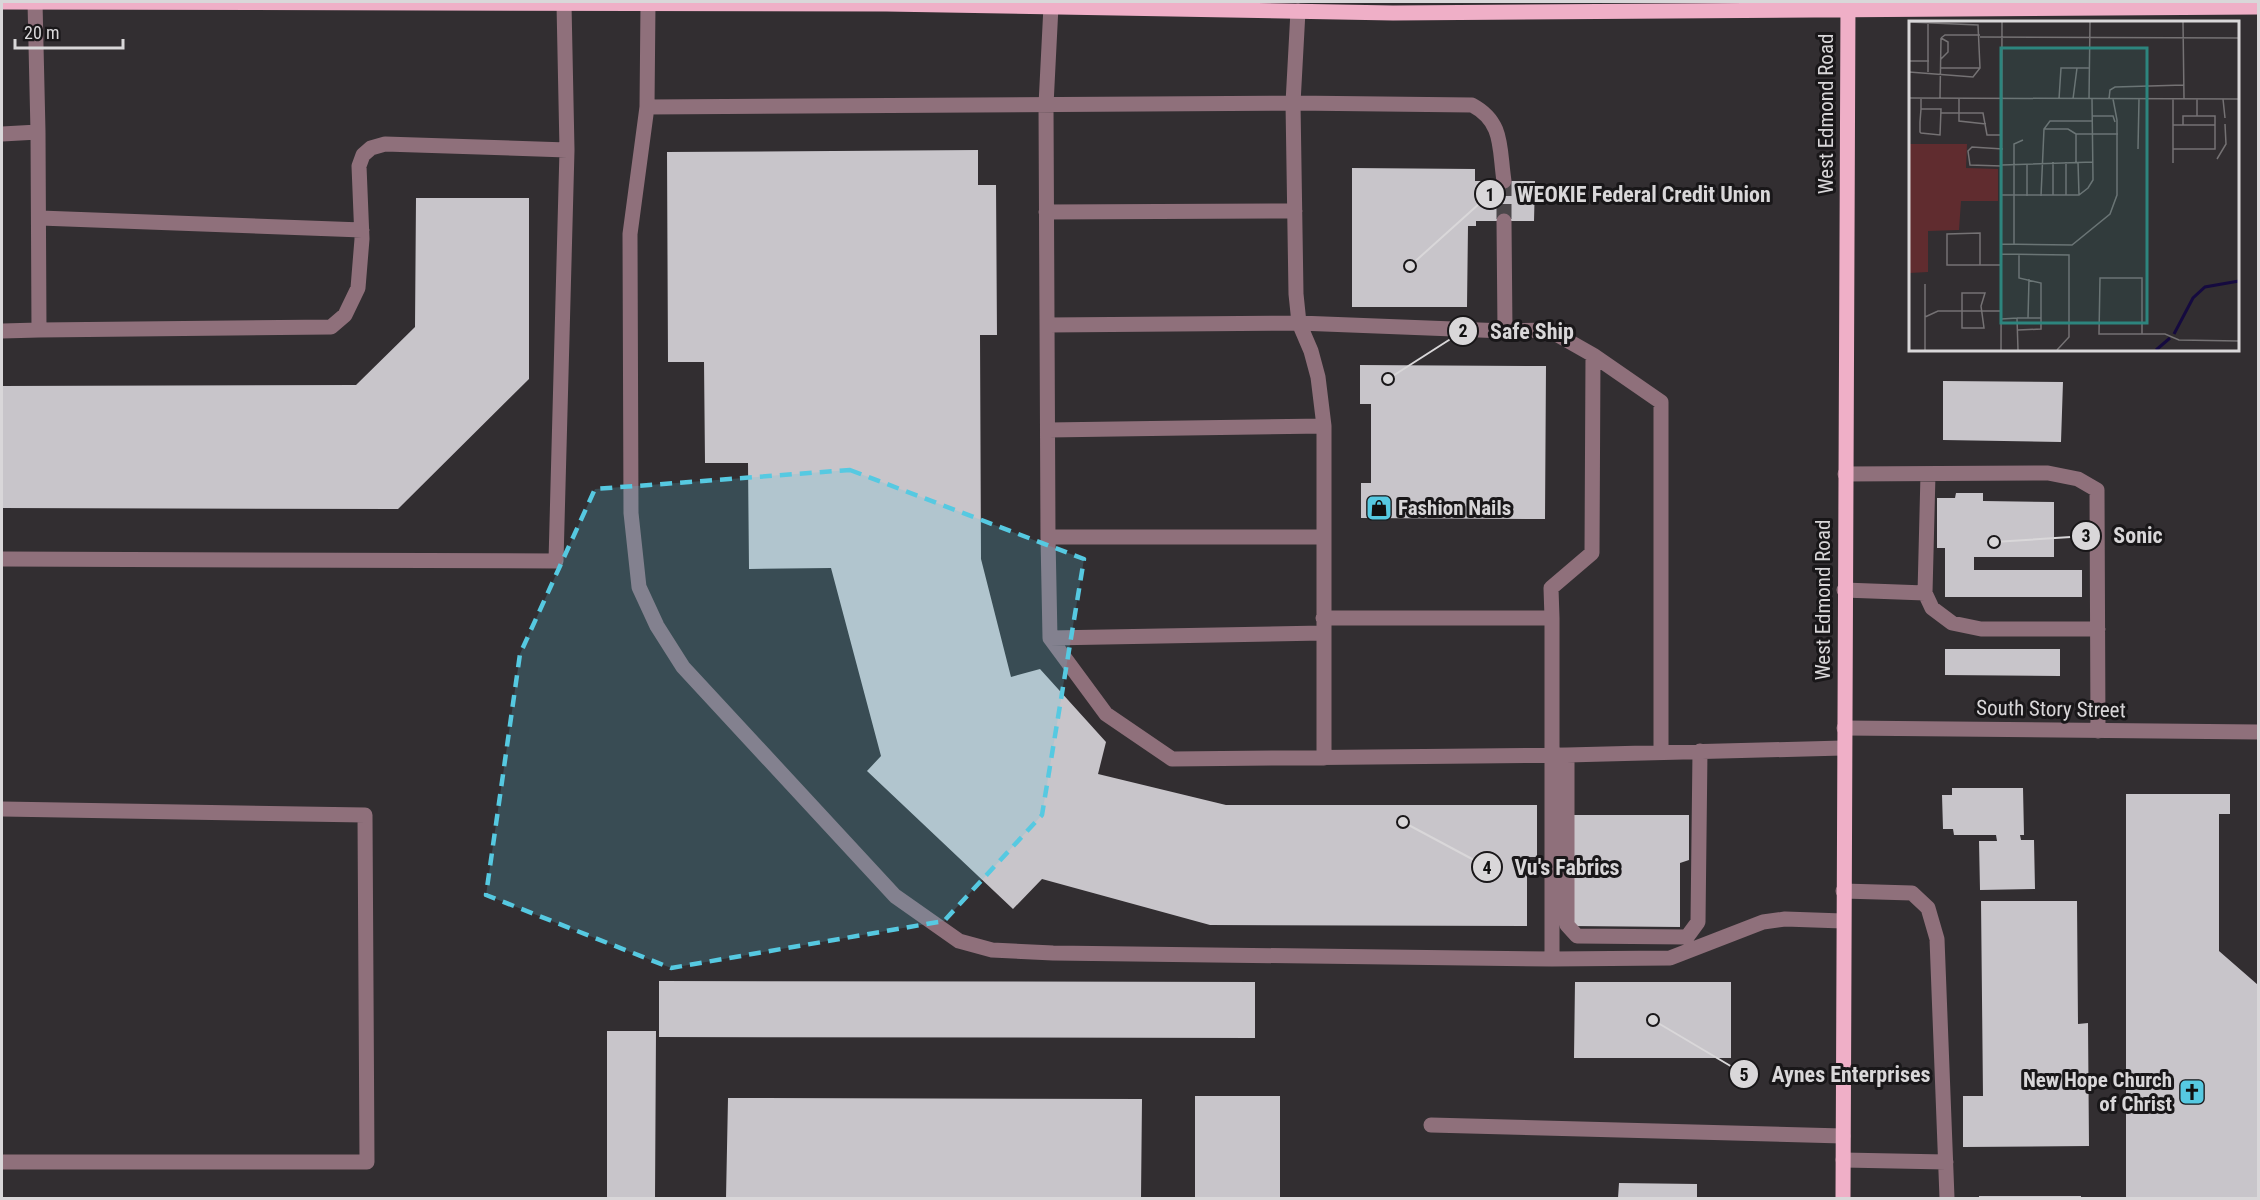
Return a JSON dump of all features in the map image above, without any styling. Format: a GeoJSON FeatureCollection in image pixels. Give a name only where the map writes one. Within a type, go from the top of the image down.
{"type":"FeatureCollection","features":[{"type":"Feature","properties":{"kind":"main road"},"geometry":{"type":"LineString","coordinates":[[2,2],[886,3],[1293,7],[1848,5],[2259,7]]}},
{"type":"Feature","properties":{"kind":"main road","name":"West Edmond Road"},"geometry":{"type":"LineString","coordinates":[[1843,1198],[1843,748],[1848,5]]}},
{"type":"Feature","properties":{"kind":"street"},"geometry":{"type":"LineString","coordinates":[[35,2],[40,219],[39,330]]}},
{"type":"Feature","properties":{"kind":"street"},"geometry":{"type":"LineString","coordinates":[[2,559],[556,561],[567,150],[564,4]]}},
{"type":"Feature","properties":{"kind":"street"},"geometry":{"type":"LineString","coordinates":[[648,4],[647,107],[630,234],[632,513],[639,587],[657,626],[683,667],[895,896],[958,941],[992,950],[1053,953],[1552,959],[1671,958],[1763,922],[1785,919],[1843,921]]}},
{"type":"Feature","properties":{"kind":"street"},"geometry":{"type":"LineString","coordinates":[[1051,6],[1046,105],[1050,638],[1106,714],[1172,759],[1560,755],[1843,748]]}},
{"type":"Feature","properties":{"kind":"street"},"geometry":{"type":"LineString","coordinates":[[1293,7],[1296,294],[1299,323],[1311,351],[1317,377],[1324,426],[1324,758]]}},
{"type":"Feature","properties":{"kind":"street"},"geometry":{"type":"LineString","coordinates":[[647,107],[1472,105],[1486,112],[1496,128],[1504,181]]}},
{"type":"Feature","properties":{"kind":"street"},"geometry":{"type":"LineString","coordinates":[[2,134],[38,132]]}},
{"type":"Feature","properties":{"kind":"street"},"geometry":{"type":"LineString","coordinates":[[2,331],[331,327],[345,315],[358,288],[362,230],[359,166],[363,155],[371,148],[385,144],[567,150]]}},
{"type":"Feature","properties":{"kind":"street"},"geometry":{"type":"LineString","coordinates":[[1046,212],[1295,211]]}},
{"type":"Feature","properties":{"kind":"street"},"geometry":{"type":"LineString","coordinates":[[40,219],[362,230]]}},
{"type":"Feature","properties":{"kind":"street"},"geometry":{"type":"LineString","coordinates":[[1504,221],[1505,331]]}},
{"type":"Feature","properties":{"kind":"street"},"geometry":{"type":"LineString","coordinates":[[1047,325],[1299,323],[1505,331],[1549,330],[1593,355],[1661,402],[1661,752]]}},
{"type":"Feature","properties":{"kind":"street"},"geometry":{"type":"LineString","coordinates":[[1593,355],[1592,553],[1551,588],[1567,925],[1576,936],[1687,937],[1698,922],[1700,751]]}},
{"type":"Feature","properties":{"kind":"street"},"geometry":{"type":"LineString","coordinates":[[1048,430],[1324,426]]}},
{"type":"Feature","properties":{"kind":"street"},"geometry":{"type":"LineString","coordinates":[[1845,474],[2048,473],[2078,478],[2097,490],[2098,731]]}},
{"type":"Feature","properties":{"kind":"street"},"geometry":{"type":"LineString","coordinates":[[1928,474],[1925,593],[1932,608],[1952,623],[1981,629],[2098,628]]}},
{"type":"Feature","properties":{"kind":"street"},"geometry":{"type":"LineString","coordinates":[[1048,537],[1323,537]]}},
{"type":"Feature","properties":{"kind":"street"},"geometry":{"type":"LineString","coordinates":[[1844,590],[1925,593]]}},
{"type":"Feature","properties":{"kind":"street"},"geometry":{"type":"LineString","coordinates":[[1050,638],[1552,618]]}},
{"type":"Feature","properties":{"kind":"street","name":"South Story Street"},"geometry":{"type":"LineString","coordinates":[[1844,728],[2259,732]]}},
{"type":"Feature","properties":{"kind":"street"},"geometry":{"type":"LineString","coordinates":[[1552,959],[1560,755]]}},
{"type":"Feature","properties":{"kind":"street"},"geometry":{"type":"LineString","coordinates":[[2,809],[365,815],[367,1162],[2,1162]]}},
{"type":"Feature","properties":{"kind":"street"},"geometry":{"type":"LineString","coordinates":[[1843,891],[1912,892],[1928,908],[1937,939],[1947,1198]]}},
{"type":"Feature","properties":{"kind":"street"},"geometry":{"type":"LineString","coordinates":[[1431,1125],[1843,1136]]}},
{"type":"Feature","properties":{"kind":"street"},"geometry":{"type":"LineString","coordinates":[[1843,1160],[1946,1162]]}},
{"type":"Feature","properties":{"kind":"highlighted area"},"geometry":{"type":"Polygon","coordinates":[[[850,470],[1084,559],[1042,815],[944,921],[671,968],[486,895],[520,654],[595,489],[850,470]]]}},
{"type":"Feature","properties":{"kind":"building"},"geometry":{"type":"Polygon","coordinates":[[[978,150],[978,185],[996,185],[997,335],[980,335],[981,559],[1011,677],[1040,669],[1106,742],[1098,774],[1226,805],[1537,805],[1537,857],[1527,857],[1527,926],[1210,925],[1042,879],[1013,909],[867,771],[881,756],[831,568],[749,569],[748,463],[705,463],[704,362],[668,362],[667,152],[978,150]]]}},
{"type":"Feature","properties":{"kind":"building"},"geometry":{"type":"Polygon","coordinates":[[[1352,168],[1475,169],[1475,181],[1535,181],[1534,221],[1476,221],[1476,226],[1468,226],[1467,307],[1352,307],[1352,168]]]}},
{"type":"Feature","properties":{"kind":"building"},"geometry":{"type":"Polygon","coordinates":[[[416,198],[529,198],[529,379],[398,509],[2,508],[2,386],[356,385],[415,327],[416,198]]]}},
{"type":"Feature","properties":{"kind":"building"},"geometry":{"type":"Polygon","coordinates":[[[1360,365],[1546,366],[1545,519],[1361,518],[1361,483],[1371,483],[1371,404],[1360,404],[1360,365]]]}},
{"type":"Feature","properties":{"kind":"building"},"geometry":{"type":"Polygon","coordinates":[[[1943,381],[2063,382],[2061,442],[1943,440],[1943,381]]]}},
{"type":"Feature","properties":{"kind":"building"},"geometry":{"type":"Polygon","coordinates":[[[1956,493],[1983,493],[1983,501],[2054,502],[2054,557],[1974,557],[1974,570],[2082,570],[2082,597],[1945,597],[1945,548],[1937,548],[1937,498],[1955,498],[1956,493]]]}},
{"type":"Feature","properties":{"kind":"building"},"geometry":{"type":"Polygon","coordinates":[[[1945,649],[2060,649],[2060,676],[1945,675],[1945,649]]]}},
{"type":"Feature","properties":{"kind":"building"},"geometry":{"type":"Polygon","coordinates":[[[1952,788],[2023,788],[2024,835],[2020,835],[2021,840],[2034,840],[2035,889],[1980,890],[1979,841],[1997,841],[1996,835],[1954,835],[1953,829],[1943,829],[1942,795],[1952,795],[1952,788]]]}},
{"type":"Feature","properties":{"kind":"building","name":"New Hope Church of Christ"},"geometry":{"type":"Polygon","coordinates":[[[2126,794],[2230,794],[2230,814],[2219,814],[2219,951],[2258,985],[2258,1198],[2126,1198],[2126,794]]]}},
{"type":"Feature","properties":{"kind":"building"},"geometry":{"type":"Polygon","coordinates":[[[1572,815],[1689,815],[1689,860],[1680,863],[1680,927],[1571,926],[1572,815]]]}},
{"type":"Feature","properties":{"kind":"building"},"geometry":{"type":"Polygon","coordinates":[[[1981,901],[2077,901],[2078,1024],[2088,1023],[2089,1146],[1963,1147],[1963,1096],[1983,1096],[1981,901]]]}},
{"type":"Feature","properties":{"kind":"building"},"geometry":{"type":"Polygon","coordinates":[[[659,981],[1255,982],[1255,1038],[659,1037],[659,981]]]}},
{"type":"Feature","properties":{"kind":"building"},"geometry":{"type":"Polygon","coordinates":[[[1575,982],[1731,982],[1731,1058],[1574,1058],[1575,982]]]}},
{"type":"Feature","properties":{"kind":"building"},"geometry":{"type":"Polygon","coordinates":[[[607,1031],[656,1031],[655,1198],[607,1198],[607,1031]]]}},
{"type":"Feature","properties":{"kind":"building"},"geometry":{"type":"Polygon","coordinates":[[[1195,1096],[1280,1096],[1280,1198],[1195,1198],[1195,1096]]]}},
{"type":"Feature","properties":{"kind":"building"},"geometry":{"type":"Polygon","coordinates":[[[728,1098],[1142,1099],[1141,1198],[726,1198],[728,1098]]]}},
{"type":"Feature","properties":{"kind":"building"},"geometry":{"type":"Polygon","coordinates":[[[1619,1183],[1697,1184],[1697,1198],[1618,1198],[1619,1183]]]}},
{"type":"Feature","properties":{"kind":"building"},"geometry":{"type":"Polygon","coordinates":[[[1979,1196],[2081,1196],[2081,1198],[1979,1198],[1979,1196]]]}},
{"type":"Feature","properties":{"kind":"tunnel"},"geometry":{"type":"LineString","coordinates":[[1504,181],[1504,221]]}},
{"type":"Feature","properties":{"kind":"place","name":"WEOKIE Federal Credit Union"},"geometry":{"type":"Point","coordinates":[1410,266]}},
{"type":"Feature","properties":{"kind":"place","name":"Safe Ship"},"geometry":{"type":"Point","coordinates":[1388,379]}},
{"type":"Feature","properties":{"kind":"place","name":"Fashion Nails"},"geometry":{"type":"Point","coordinates":[1379,508]}},
{"type":"Feature","properties":{"kind":"place","name":"Sonic"},"geometry":{"type":"Point","coordinates":[1994,542]}},
{"type":"Feature","properties":{"kind":"place","name":"Vu's Fabrics"},"geometry":{"type":"Point","coordinates":[1403,822]}},
{"type":"Feature","properties":{"kind":"place","name":"Aynes Enterprises"},"geometry":{"type":"Point","coordinates":[1653,1020]}},
{"type":"Feature","properties":{"kind":"place","name":"New Hope Church of Christ"},"geometry":{"type":"Point","coordinates":[2192,1092]}}]}
